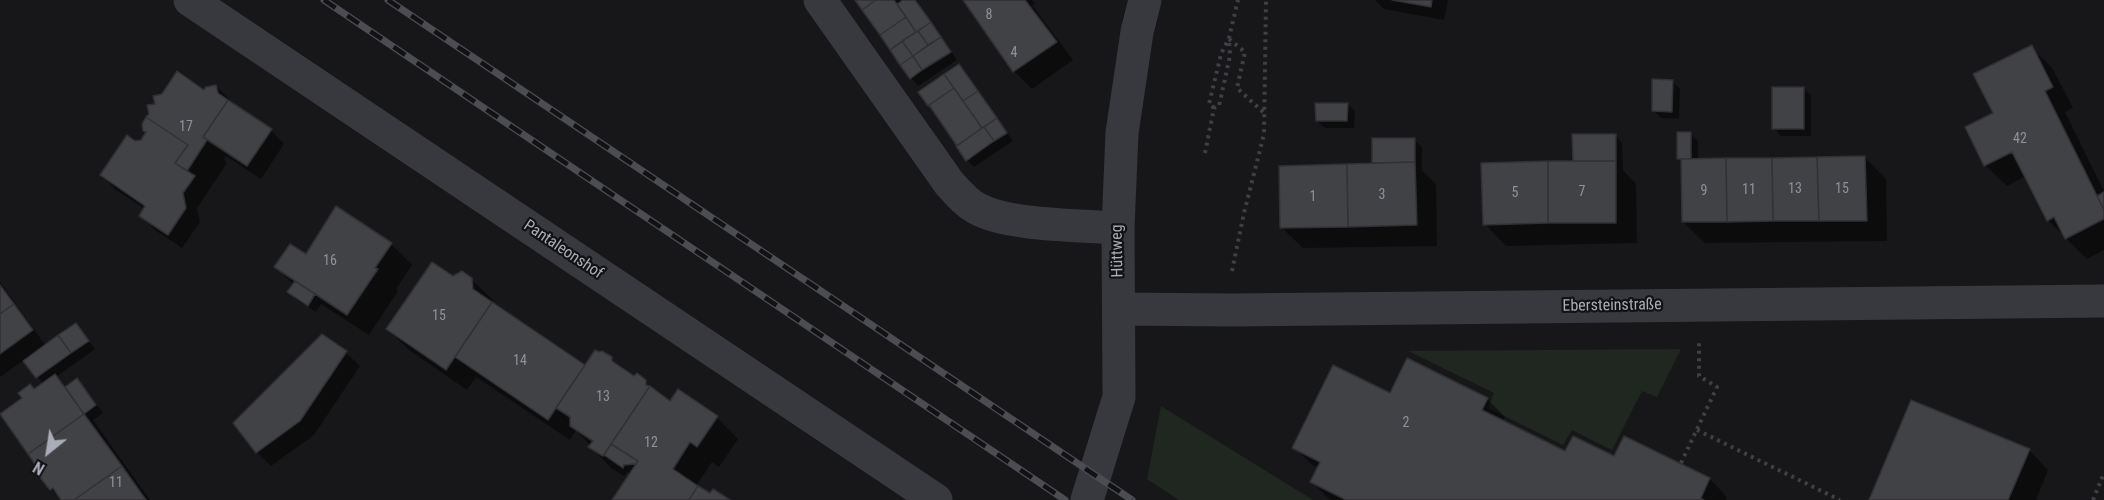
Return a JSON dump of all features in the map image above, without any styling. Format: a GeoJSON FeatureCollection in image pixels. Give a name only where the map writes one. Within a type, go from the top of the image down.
{"type":"FeatureCollection","features":[{"type":"Feature","properties":{"kind":"street","name":"Pantaleonshof"},"geometry":{"type":"LineString","coordinates":[[190,0],[936,500]]}},
{"type":"Feature","properties":{"kind":"street"},"geometry":{"type":"LineString","coordinates":[[820,0],[949,183],[969,203],[993,215],[1010,219],[1118,228]]}},
{"type":"Feature","properties":{"kind":"street","name":"Hüttweg"},"geometry":{"type":"LineString","coordinates":[[1087,500],[1119,397],[1118,228],[1122,133],[1137,32],[1145,0]]}},
{"type":"Feature","properties":{"kind":"street","name":"Ebersteinstraße"},"geometry":{"type":"LineString","coordinates":[[1119,309],[1232,310],[2104,301]]}},
{"type":"Feature","properties":{"kind":"path"},"geometry":{"type":"LineString","coordinates":[[1214,108],[1209,104],[1221,54],[1229,38],[1238,0]]}},
{"type":"Feature","properties":{"kind":"path"},"geometry":{"type":"LineString","coordinates":[[1232,310],[1232,270],[1262,144],[1266,0]]}},
{"type":"Feature","properties":{"kind":"path"},"geometry":{"type":"LineString","coordinates":[[1214,108],[1219,106],[1230,56],[1229,38]]}},
{"type":"Feature","properties":{"kind":"path"},"geometry":{"type":"LineString","coordinates":[[1229,38],[1245,52],[1237,88],[1264,113]]}},
{"type":"Feature","properties":{"kind":"path"},"geometry":{"type":"LineString","coordinates":[[1205,153],[1214,108]]}},
{"type":"Feature","properties":{"kind":"path"},"geometry":{"type":"LineString","coordinates":[[1681,463],[1718,387],[1699,376],[1699,305]]}},
{"type":"Feature","properties":{"kind":"path"},"geometry":{"type":"LineString","coordinates":[[1697,430],[1840,500]]}},
{"type":"Feature","properties":{"kind":"path"},"geometry":{"type":"LineString","coordinates":[[2093,500],[2104,473]]}},
{"type":"Feature","properties":{"kind":"shaded area"},"geometry":{"type":"Polygon","coordinates":[[[1681,349],[1657,397],[1642,391],[1612,450],[1572,430],[1563,445],[1488,408],[1494,393],[1408,351],[1681,349]]]}},
{"type":"Feature","properties":{"kind":"shaded area"},"geometry":{"type":"Polygon","coordinates":[[[1161,406],[1313,500],[1179,500],[1147,479],[1161,406]]]}},
{"type":"Feature","properties":{"kind":"building"},"geometry":{"type":"Polygon","coordinates":[[[855,0],[876,0],[862,10],[855,0]]]}},
{"type":"Feature","properties":{"kind":"building"},"geometry":{"type":"Polygon","coordinates":[[[876,0],[894,0],[906,17],[880,35],[862,10],[876,0]]]}},
{"type":"Feature","properties":{"kind":"building"},"geometry":{"type":"Polygon","coordinates":[[[903,0],[915,0],[931,22],[916,32],[897,4],[903,0]]]}},
{"type":"Feature","properties":{"kind":"building"},"geometry":{"type":"Polygon","coordinates":[[[963,0],[1025,0],[1057,42],[1013,72],[963,0]]]}},
{"type":"Feature","properties":{"kind":"building"},"geometry":{"type":"Polygon","coordinates":[[[1392,0],[1432,0],[1431,7],[1392,0]]]}},
{"type":"Feature","properties":{"kind":"building"},"geometry":{"type":"Polygon","coordinates":[[[906,17],[916,32],[890,50],[880,35],[906,17]]]}},
{"type":"Feature","properties":{"kind":"building"},"geometry":{"type":"Polygon","coordinates":[[[931,22],[941,37],[928,45],[918,31],[931,22]]]}},
{"type":"Feature","properties":{"kind":"building"},"geometry":{"type":"Polygon","coordinates":[[[918,31],[928,45],[913,56],[902,41],[918,31]]]}},
{"type":"Feature","properties":{"kind":"building"},"geometry":{"type":"Polygon","coordinates":[[[941,37],[951,52],[922,70],[913,56],[941,37]]]}},
{"type":"Feature","properties":{"kind":"building"},"geometry":{"type":"Polygon","coordinates":[[[902,41],[913,56],[900,65],[890,50],[902,41]]]}},
{"type":"Feature","properties":{"kind":"building"},"geometry":{"type":"Polygon","coordinates":[[[2032,45],[2053,87],[2045,91],[2104,210],[2104,219],[2065,239],[2054,217],[2047,221],[2012,152],[1984,166],[1965,127],[1993,113],[1973,74],[2032,45]]]}},
{"type":"Feature","properties":{"kind":"building"},"geometry":{"type":"Polygon","coordinates":[[[913,56],[922,70],[910,79],[900,65],[913,56]]]}},
{"type":"Feature","properties":{"kind":"building"},"geometry":{"type":"Polygon","coordinates":[[[959,64],[978,91],[963,101],[944,74],[959,64]]]}},
{"type":"Feature","properties":{"kind":"building"},"geometry":{"type":"Polygon","coordinates":[[[177,71],[204,90],[206,87],[216,85],[218,93],[228,100],[203,137],[207,140],[187,171],[175,163],[188,145],[146,117],[149,114],[147,105],[155,104],[153,96],[162,94],[177,71]]]}},
{"type":"Feature","properties":{"kind":"building"},"geometry":{"type":"Polygon","coordinates":[[[944,74],[954,88],[928,106],[918,92],[944,74]]]}},
{"type":"Feature","properties":{"kind":"building"},"geometry":{"type":"Polygon","coordinates":[[[1652,79],[1673,80],[1672,112],[1652,111],[1652,79]]]}},
{"type":"Feature","properties":{"kind":"building"},"geometry":{"type":"Polygon","coordinates":[[[1772,87],[1804,87],[1804,129],[1772,129],[1772,87]]]}},
{"type":"Feature","properties":{"kind":"building"},"geometry":{"type":"Polygon","coordinates":[[[954,88],[982,128],[957,146],[929,105],[954,88]]]}},
{"type":"Feature","properties":{"kind":"building"},"geometry":{"type":"Polygon","coordinates":[[[978,91],[997,118],[982,128],[963,101],[978,91]]]}},
{"type":"Feature","properties":{"kind":"building"},"geometry":{"type":"Polygon","coordinates":[[[228,100],[272,129],[247,166],[203,137],[228,100]]]}},
{"type":"Feature","properties":{"kind":"building"},"geometry":{"type":"Polygon","coordinates":[[[1315,103],[1348,103],[1347,121],[1316,121],[1315,103]]]}},
{"type":"Feature","properties":{"kind":"building"},"geometry":{"type":"Polygon","coordinates":[[[146,117],[188,145],[175,163],[195,176],[183,193],[186,208],[168,235],[139,216],[145,206],[100,175],[127,135],[135,141],[141,140],[146,132],[143,131],[142,124],[146,117]]]}},
{"type":"Feature","properties":{"kind":"building"},"geometry":{"type":"Polygon","coordinates":[[[997,118],[1007,133],[994,141],[984,127],[997,118]]]}},
{"type":"Feature","properties":{"kind":"building"},"geometry":{"type":"Polygon","coordinates":[[[984,127],[994,141],[966,161],[956,146],[984,127]]]}},
{"type":"Feature","properties":{"kind":"building"},"geometry":{"type":"Polygon","coordinates":[[[1677,132],[1691,132],[1691,159],[1677,159],[1677,132]]]}},
{"type":"Feature","properties":{"kind":"building"},"geometry":{"type":"Polygon","coordinates":[[[1572,134],[1616,134],[1616,161],[1573,161],[1572,134]]]}},
{"type":"Feature","properties":{"kind":"building"},"geometry":{"type":"Polygon","coordinates":[[[1372,138],[1415,138],[1415,162],[1372,163],[1372,138]]]}},
{"type":"Feature","properties":{"kind":"building"},"geometry":{"type":"Polygon","coordinates":[[[1865,156],[1867,221],[1819,221],[1817,157],[1865,156]]]}},
{"type":"Feature","properties":{"kind":"building"},"geometry":{"type":"Polygon","coordinates":[[[1817,157],[1819,221],[1773,221],[1772,158],[1817,157]]]}},
{"type":"Feature","properties":{"kind":"building"},"geometry":{"type":"Polygon","coordinates":[[[1726,158],[1772,158],[1773,221],[1727,222],[1726,158]]]}},
{"type":"Feature","properties":{"kind":"building"},"geometry":{"type":"Polygon","coordinates":[[[1726,158],[1727,222],[1682,222],[1681,159],[1726,158]]]}},
{"type":"Feature","properties":{"kind":"building"},"geometry":{"type":"Polygon","coordinates":[[[1548,161],[1548,223],[1483,225],[1481,163],[1548,161]]]}},
{"type":"Feature","properties":{"kind":"building"},"geometry":{"type":"Polygon","coordinates":[[[1548,161],[1616,161],[1616,223],[1548,223],[1548,161]]]}},
{"type":"Feature","properties":{"kind":"building"},"geometry":{"type":"Polygon","coordinates":[[[1415,162],[1417,225],[1348,227],[1347,164],[1415,162]]]}},
{"type":"Feature","properties":{"kind":"building"},"geometry":{"type":"Polygon","coordinates":[[[1347,164],[1348,227],[1280,228],[1279,166],[1347,164]]]}},
{"type":"Feature","properties":{"kind":"building"},"geometry":{"type":"Polygon","coordinates":[[[2104,192],[2104,210],[2097,196],[2104,192]]]}},
{"type":"Feature","properties":{"kind":"building"},"geometry":{"type":"Polygon","coordinates":[[[336,206],[392,243],[375,268],[378,269],[347,315],[274,267],[290,244],[306,254],[336,206]]]}},
{"type":"Feature","properties":{"kind":"building"},"geometry":{"type":"Polygon","coordinates":[[[432,262],[453,276],[462,271],[472,278],[473,289],[492,302],[446,370],[386,329],[432,262]]]}},
{"type":"Feature","properties":{"kind":"building"},"geometry":{"type":"Polygon","coordinates":[[[295,281],[315,294],[308,306],[287,292],[295,281]]]}},
{"type":"Feature","properties":{"kind":"building"},"geometry":{"type":"Polygon","coordinates":[[[0,285],[14,304],[0,314],[0,285]]]}},
{"type":"Feature","properties":{"kind":"building"},"geometry":{"type":"Polygon","coordinates":[[[492,302],[585,365],[548,420],[455,357],[492,302]]]}},
{"type":"Feature","properties":{"kind":"building"},"geometry":{"type":"Polygon","coordinates":[[[14,304],[33,330],[0,354],[0,314],[14,304]]]}},
{"type":"Feature","properties":{"kind":"building"},"geometry":{"type":"Polygon","coordinates":[[[76,323],[89,341],[71,353],[58,335],[76,323]]]}},
{"type":"Feature","properties":{"kind":"building"},"geometry":{"type":"Polygon","coordinates":[[[322,334],[347,351],[300,421],[256,453],[233,423],[322,334]]]}},
{"type":"Feature","properties":{"kind":"building"},"geometry":{"type":"Polygon","coordinates":[[[58,335],[71,353],[36,378],[23,361],[58,335]]]}},
{"type":"Feature","properties":{"kind":"building"},"geometry":{"type":"Polygon","coordinates":[[[595,350],[612,357],[612,361],[634,376],[637,373],[646,380],[646,385],[650,386],[603,456],[588,447],[593,441],[570,426],[570,417],[556,408],[595,350]]]}},
{"type":"Feature","properties":{"kind":"building"},"geometry":{"type":"Polygon","coordinates":[[[1407,358],[1488,398],[1482,410],[1565,451],[1573,436],[1614,456],[1624,436],[1710,478],[1701,498],[1704,500],[1346,500],[1310,482],[1320,462],[1292,448],[1333,365],[1390,393],[1407,358]]]}},
{"type":"Feature","properties":{"kind":"building"},"geometry":{"type":"Polygon","coordinates":[[[55,374],[84,414],[28,454],[0,414],[22,398],[18,393],[30,384],[34,389],[55,374]]]}},
{"type":"Feature","properties":{"kind":"building"},"geometry":{"type":"Polygon","coordinates":[[[77,378],[96,405],[84,414],[65,387],[77,378]]]}},
{"type":"Feature","properties":{"kind":"building"},"geometry":{"type":"Polygon","coordinates":[[[650,386],[670,401],[678,389],[718,416],[697,447],[690,442],[673,469],[698,486],[689,500],[612,500],[638,461],[611,444],[650,386]]]}},
{"type":"Feature","properties":{"kind":"building"},"geometry":{"type":"Polygon","coordinates":[[[1911,400],[2030,449],[2008,500],[1869,500],[1911,400]]]}},
{"type":"Feature","properties":{"kind":"building"},"geometry":{"type":"Polygon","coordinates":[[[84,414],[122,466],[74,500],[61,500],[53,488],[50,490],[38,475],[41,473],[28,454],[84,414]]]}},
{"type":"Feature","properties":{"kind":"building"},"geometry":{"type":"Polygon","coordinates":[[[611,444],[638,461],[636,464],[624,465],[623,468],[604,455],[611,444]]]}},
{"type":"Feature","properties":{"kind":"building"},"geometry":{"type":"Polygon","coordinates":[[[122,466],[146,500],[74,500],[122,466]]]}},
{"type":"Feature","properties":{"kind":"building"},"geometry":{"type":"Polygon","coordinates":[[[698,486],[710,493],[713,489],[730,500],[689,500],[698,486]]]}},
{"type":"Feature","properties":{"kind":"railway"},"geometry":{"type":"LineString","coordinates":[[324,0],[1065,500]]}},
{"type":"Feature","properties":{"kind":"railway"},"geometry":{"type":"LineString","coordinates":[[388,0],[1132,500]]}}]}
